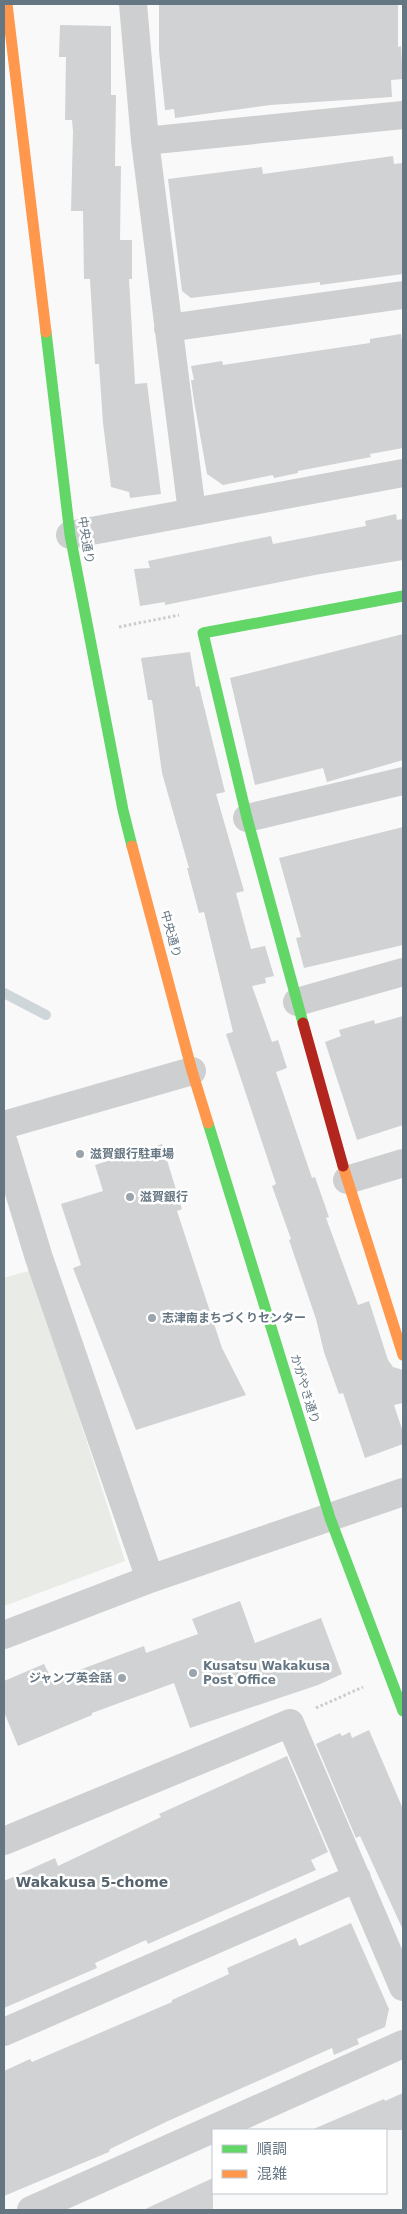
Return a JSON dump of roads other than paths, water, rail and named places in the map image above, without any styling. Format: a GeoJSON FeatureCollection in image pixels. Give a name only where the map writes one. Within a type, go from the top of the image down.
{"type":"FeatureCollection","features":[{"type":"Feature","properties":{"kind":"street","name":"中央通り"},"geometry":{"type":"LineString","coordinates":[[7,4],[70,535],[124,810],[192,1070]]}},
{"type":"Feature","properties":{"kind":"street"},"geometry":{"type":"LineString","coordinates":[[133,4],[145,141],[192,512]]}},
{"type":"Feature","properties":{"kind":"street"},"geometry":{"type":"LineString","coordinates":[[145,141],[403,115]]}},
{"type":"Feature","properties":{"kind":"street"},"geometry":{"type":"LineString","coordinates":[[168,328],[403,295]]}},
{"type":"Feature","properties":{"kind":"street"},"geometry":{"type":"LineString","coordinates":[[70,535],[403,473]]}},
{"type":"Feature","properties":{"kind":"street"},"geometry":{"type":"LineString","coordinates":[[403,596],[203,633],[246,818],[347,1180],[403,1355]]}},
{"type":"Feature","properties":{"kind":"street"},"geometry":{"type":"LineString","coordinates":[[246,818],[403,781]]}},
{"type":"Feature","properties":{"kind":"street"},"geometry":{"type":"LineString","coordinates":[[297,1002],[403,972]]}},
{"type":"Feature","properties":{"kind":"street"},"geometry":{"type":"LineString","coordinates":[[4,1126],[192,1070]]}},
{"type":"Feature","properties":{"kind":"street","name":"かがやき通り"},"geometry":{"type":"LineString","coordinates":[[192,1070],[330,1518],[403,1711]]}},
{"type":"Feature","properties":{"kind":"street"},"geometry":{"type":"LineString","coordinates":[[4,1143],[39,1258],[150,1579]]}},
{"type":"Feature","properties":{"kind":"street"},"geometry":{"type":"LineString","coordinates":[[347,1180],[403,1163]]}},
{"type":"Feature","properties":{"kind":"street"},"geometry":{"type":"LineString","coordinates":[[4,1635],[150,1579],[403,1492]]}},
{"type":"Feature","properties":{"kind":"street"},"geometry":{"type":"LineString","coordinates":[[4,1841],[290,1723],[403,1987]]}},
{"type":"Feature","properties":{"kind":"street"},"geometry":{"type":"LineString","coordinates":[[4,2032],[357,1878]]}},
{"type":"Feature","properties":{"kind":"street"},"geometry":{"type":"LineString","coordinates":[[213,2129],[403,2044]]}},
{"type":"Feature","properties":{"kind":"street"},"geometry":{"type":"LineString","coordinates":[[31,2210],[212,2129]]}},
{"type":"Feature","properties":{"kind":"waterway"},"geometry":{"type":"LineString","coordinates":[[4,993],[46,1015]]}},
{"type":"Feature","properties":{"kind":"place","name":"滋賀銀行駐車場"},"geometry":{"type":"Point","coordinates":[80,1154]}},
{"type":"Feature","properties":{"kind":"place","name":"滋賀銀行"},"geometry":{"type":"Point","coordinates":[130,1197]}},
{"type":"Feature","properties":{"kind":"place","name":"志津南まちづくりセンター"},"geometry":{"type":"Point","coordinates":[152,1318]}},
{"type":"Feature","properties":{"kind":"place","name":"Kusatsu Wakakusa Post Office"},"geometry":{"type":"Point","coordinates":[193,1673]}},
{"type":"Feature","properties":{"kind":"place","name":"ジャンプ英会話"},"geometry":{"type":"Point","coordinates":[122,1678]}},
{"type":"Feature","properties":{"kind":"district","name":"Wakakusa 5-chome"},"geometry":{"type":"Point","coordinates":[92,1882]}}]}
